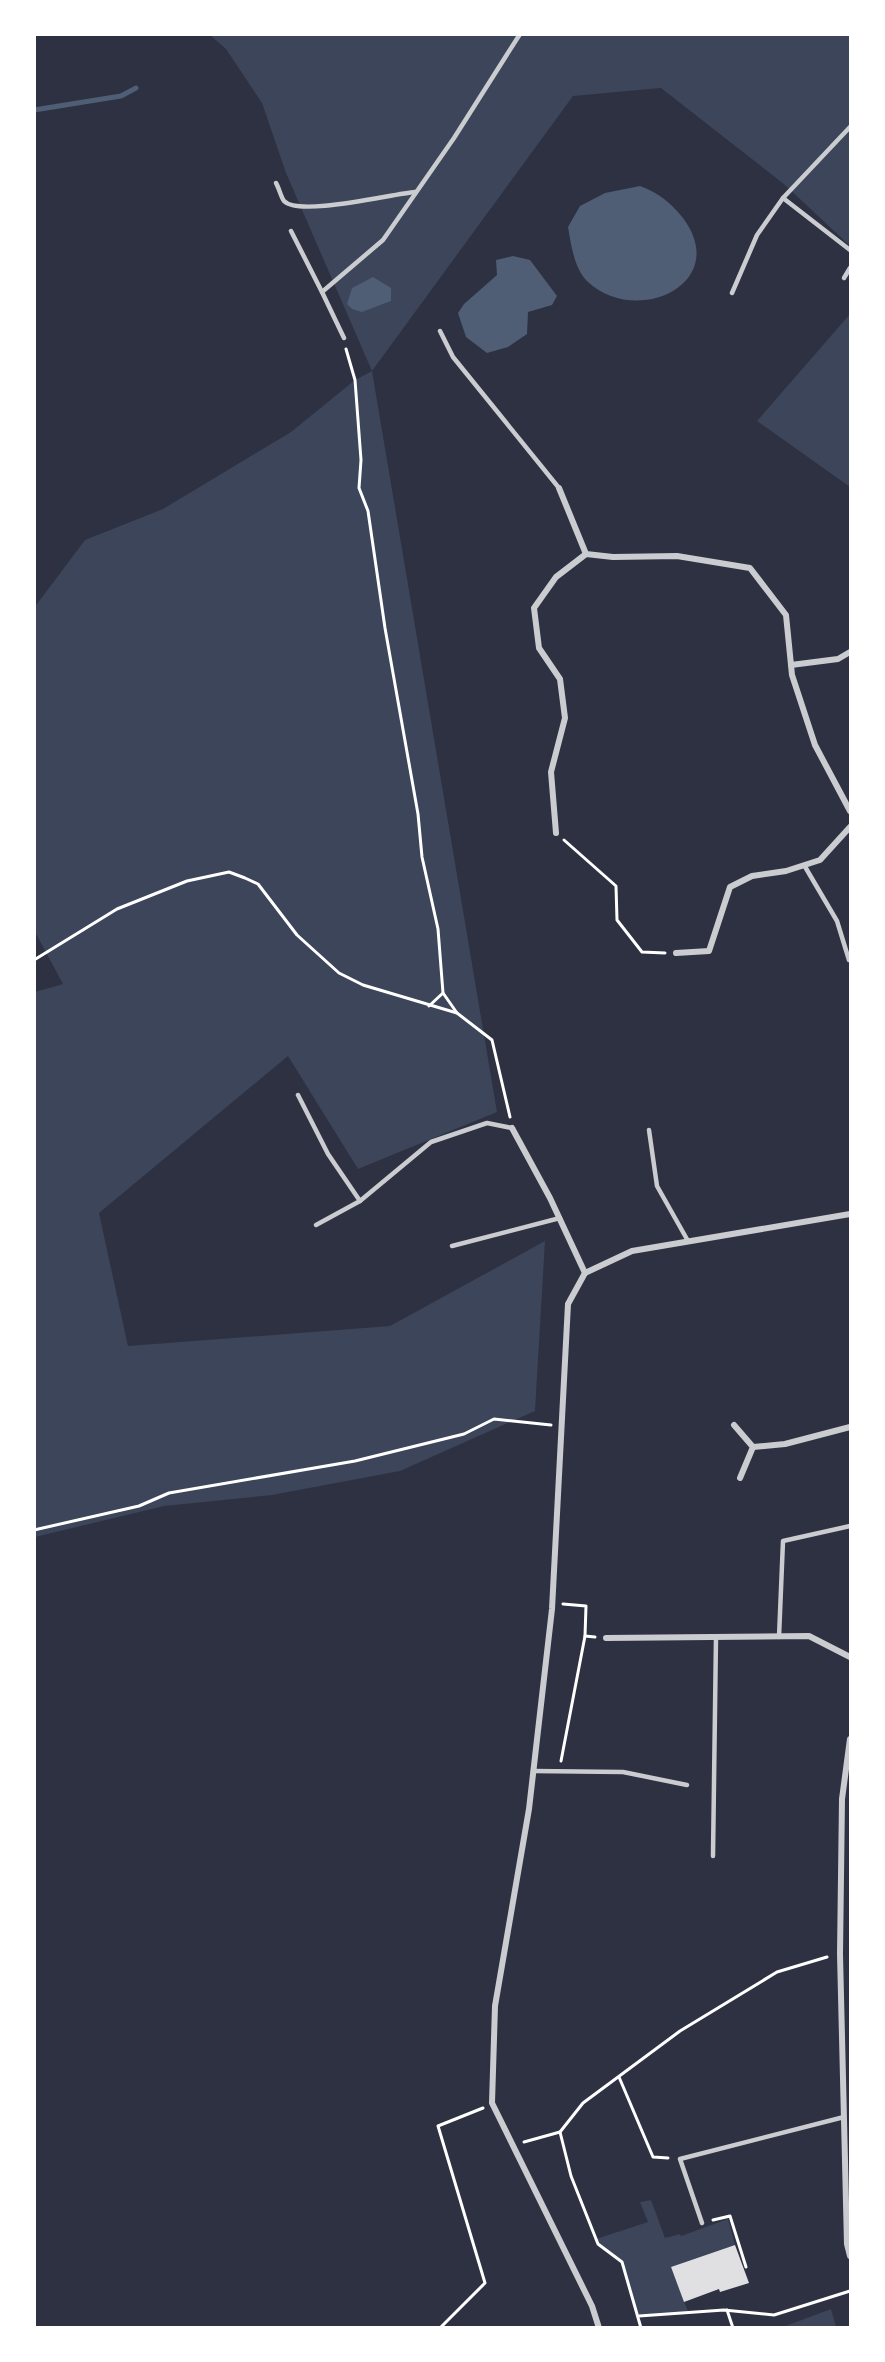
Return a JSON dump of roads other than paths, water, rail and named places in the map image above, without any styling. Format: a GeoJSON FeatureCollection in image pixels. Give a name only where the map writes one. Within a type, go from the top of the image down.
{"type":"FeatureCollection","features":[{"type":"Feature","properties":{"kind":"street"},"geometry":{"type":"LineString","coordinates":[[559,488],[586,554]]}},
{"type":"Feature","properties":{"kind":"street"},"geometry":{"type":"LineString","coordinates":[[556,833],[551,772],[565,718],[560,679],[539,648],[534,608],[556,577],[586,554],[613,557],[677,556],[750,568],[786,615],[791,665],[815,745],[850,810]]}},
{"type":"Feature","properties":{"kind":"street"},"geometry":{"type":"LineString","coordinates":[[791,665],[838,659],[850,652]]}},
{"type":"Feature","properties":{"kind":"street"},"geometry":{"type":"LineString","coordinates":[[676,953],[709,951],[730,888],[752,876],[820,860],[850,827]]}},
{"type":"Feature","properties":{"kind":"street"},"geometry":{"type":"LineString","coordinates":[[512,1128],[560,1218],[585,1273]]}},
{"type":"Feature","properties":{"kind":"street"},"geometry":{"type":"LineString","coordinates":[[599,2328],[592,2306],[492,2103],[495,2006],[533,1771],[552,1603],[559,1426],[568,1304],[585,1273],[632,1251],[850,1214]]}},
{"type":"Feature","properties":{"kind":"street"},"geometry":{"type":"LineString","coordinates":[[734,1425],[753,1447]]}},
{"type":"Feature","properties":{"kind":"street"},"geometry":{"type":"LineString","coordinates":[[753,1447],[785,1444],[850,1427]]}},
{"type":"Feature","properties":{"kind":"street"},"geometry":{"type":"LineString","coordinates":[[740,1478],[753,1447]]}},
{"type":"Feature","properties":{"kind":"street"},"geometry":{"type":"LineString","coordinates":[[606,1638],[809,1636],[850,1657]]}},
{"type":"Feature","properties":{"kind":"street"},"geometry":{"type":"LineString","coordinates":[[850,1739],[842,1799],[840,1954],[848,2189],[847,2244],[850,2256]]}},
{"type":"Feature","properties":{"kind":"lane"},"geometry":{"type":"LineString","coordinates":[[322,291],[383,240],[454,138],[520,34]]}},
{"type":"Feature","properties":{"kind":"lane"},"geometry":{"type":"LineString","coordinates":[[732,293],[757,235],[783,198],[850,127]]}},
{"type":"Feature","properties":{"kind":"lane"},"geometry":{"type":"LineString","coordinates":[[276,183],[284,201],[292,205],[318,208],[387,194],[415,192]]}},
{"type":"Feature","properties":{"kind":"lane"},"geometry":{"type":"LineString","coordinates":[[783,198],[850,250]]}},
{"type":"Feature","properties":{"kind":"lane"},"geometry":{"type":"LineString","coordinates":[[291,231],[344,338]]}},
{"type":"Feature","properties":{"kind":"lane"},"geometry":{"type":"LineString","coordinates":[[844,278],[850,268]]}},
{"type":"Feature","properties":{"kind":"lane"},"geometry":{"type":"LineString","coordinates":[[440,331],[453,357],[559,488]]}},
{"type":"Feature","properties":{"kind":"lane"},"geometry":{"type":"LineString","coordinates":[[804,865],[837,921],[849,960]]}},
{"type":"Feature","properties":{"kind":"lane"},"geometry":{"type":"LineString","coordinates":[[298,1095],[328,1154],[360,1201]]}},
{"type":"Feature","properties":{"kind":"lane"},"geometry":{"type":"LineString","coordinates":[[316,1225],[360,1201],[431,1142],[487,1123],[512,1128]]}},
{"type":"Feature","properties":{"kind":"lane"},"geometry":{"type":"LineString","coordinates":[[649,1130],[657,1186],[688,1241]]}},
{"type":"Feature","properties":{"kind":"lane"},"geometry":{"type":"LineString","coordinates":[[452,1246],[560,1218]]}},
{"type":"Feature","properties":{"kind":"lane"},"geometry":{"type":"LineString","coordinates":[[778,1636],[783,1541],[850,1526]]}},
{"type":"Feature","properties":{"kind":"lane"},"geometry":{"type":"LineString","coordinates":[[713,1856],[716,1637]]}},
{"type":"Feature","properties":{"kind":"lane"},"geometry":{"type":"LineString","coordinates":[[533,1771],[623,1772],[687,1785]]}},
{"type":"Feature","properties":{"kind":"lane"},"geometry":{"type":"LineString","coordinates":[[842,1799],[850,1799]]}},
{"type":"Feature","properties":{"kind":"lane"},"geometry":{"type":"LineString","coordinates":[[702,2223],[680,2159],[844,2117]]}},
{"type":"Feature","properties":{"kind":"waterway"},"geometry":{"type":"LineString","coordinates":[[34,110],[121,96],[136,88]]}}]}
